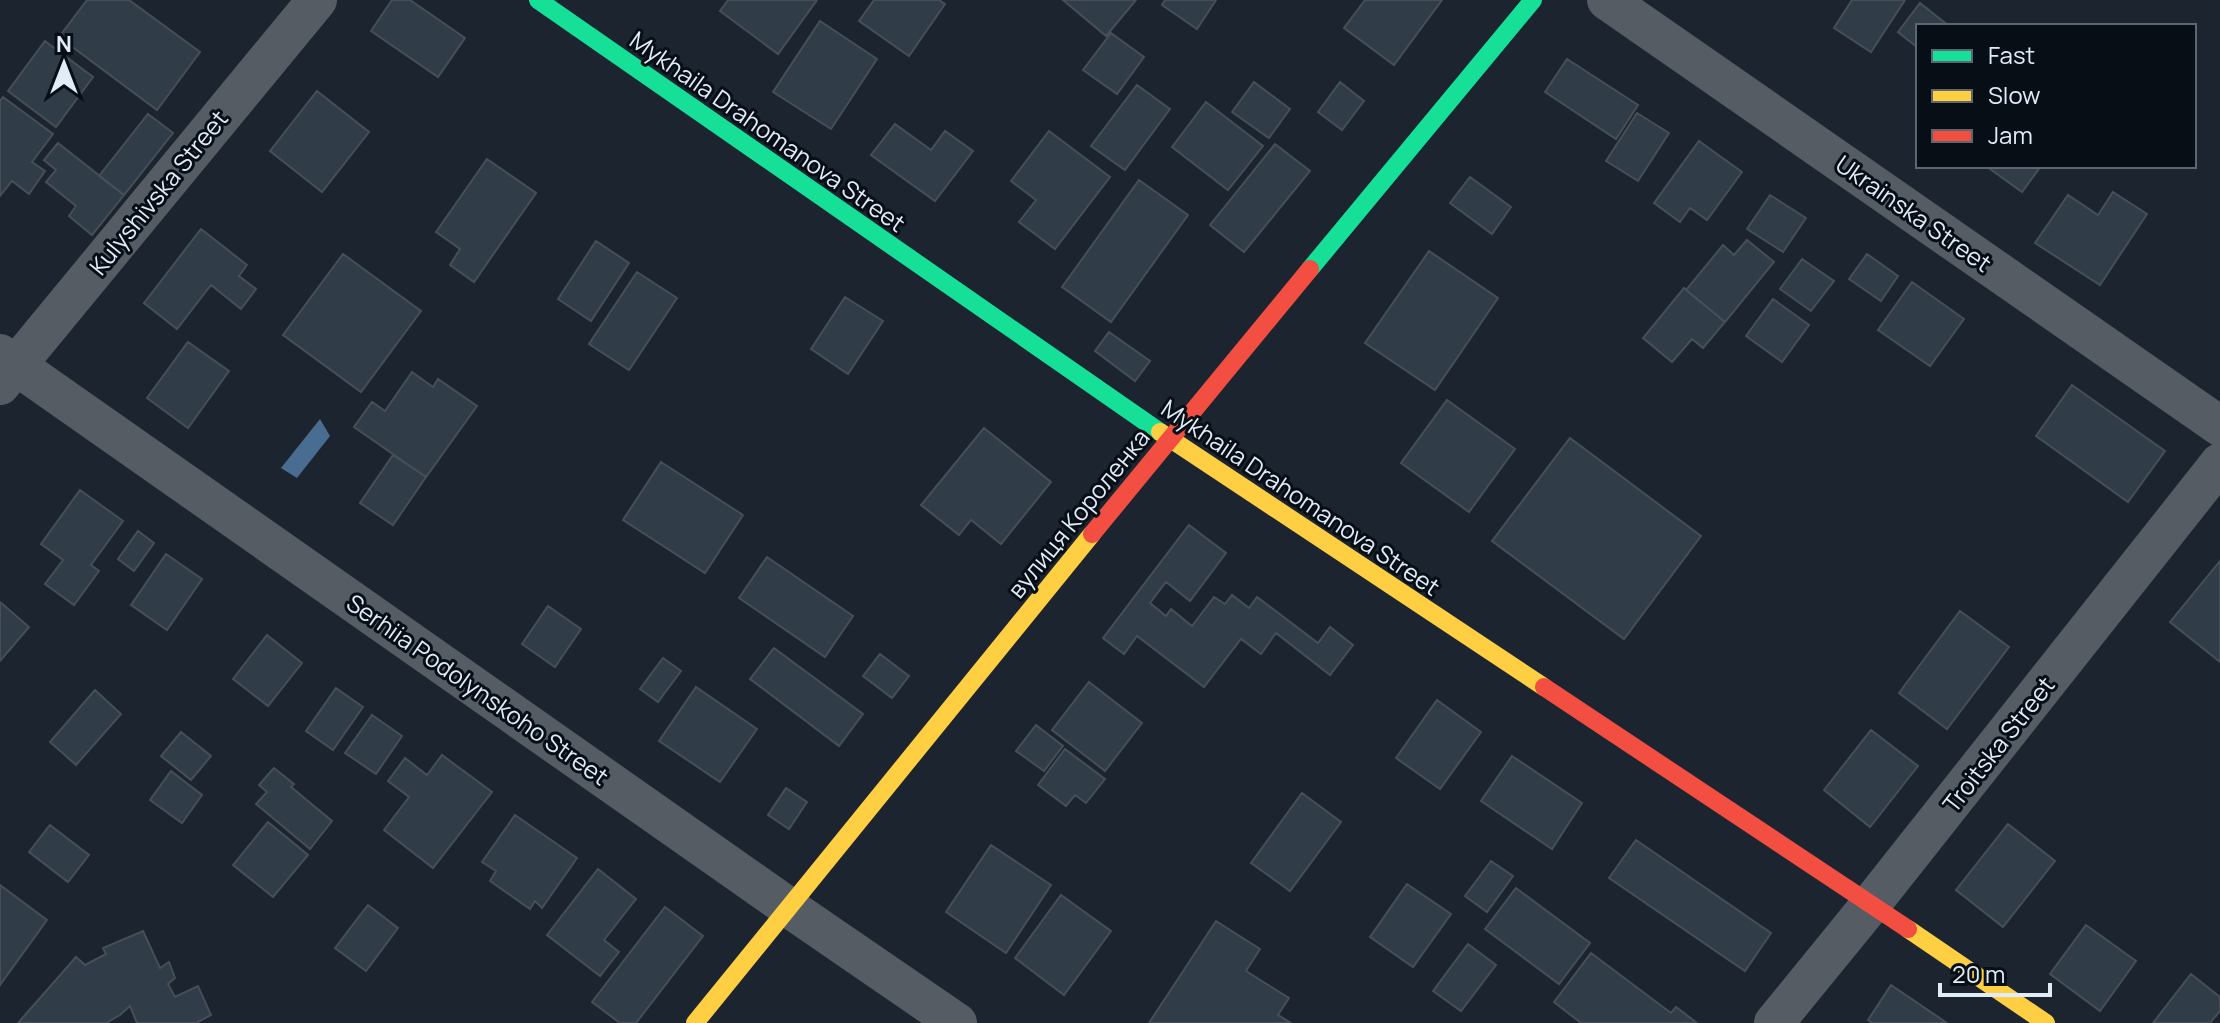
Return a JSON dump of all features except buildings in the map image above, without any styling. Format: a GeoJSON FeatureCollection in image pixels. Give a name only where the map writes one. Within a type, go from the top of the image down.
{"type":"FeatureCollection","features":[{"type":"Feature","properties":{"kind":"street","name":"Kulyshivska Street"},"geometry":{"type":"LineString","coordinates":[[5,368],[317,0]]}},
{"type":"Feature","properties":{"kind":"street","name":"Mykhaila Drahomanova Street"},"geometry":{"type":"LineString","coordinates":[[538,0],[1169,439],[2046,1023]]}},
{"type":"Feature","properties":{"kind":"street","name":"вулиця Короленка"},"geometry":{"type":"LineString","coordinates":[[695,1023],[1169,439],[1533,0]]}},
{"type":"Feature","properties":{"kind":"street","name":"Ukrainska Street"},"geometry":{"type":"LineString","coordinates":[[1607,0],[2220,426]]}},
{"type":"Feature","properties":{"kind":"street","name":"Serhiia Podolynskoho Street"},"geometry":{"type":"LineString","coordinates":[[5,368],[957,1023]]}},
{"type":"Feature","properties":{"kind":"street","name":"Troitska Street"},"geometry":{"type":"LineString","coordinates":[[1774,1023],[2220,463]]}},
{"type":"Feature","properties":{"kind":"water"},"geometry":{"type":"Polygon","coordinates":[[[320,419],[330,436],[297,478],[281,468],[320,419]]]}},
{"type":"Feature","properties":{"kind":"traffic: fast"},"geometry":{"type":"LineString","coordinates":[[538,0],[1160,432]]}},
{"type":"Feature","properties":{"kind":"traffic: fast"},"geometry":{"type":"LineString","coordinates":[[1310,269],[1533,0]]}},
{"type":"Feature","properties":{"kind":"traffic: slow"},"geometry":{"type":"LineString","coordinates":[[1160,432],[1544,687]]}},
{"type":"Feature","properties":{"kind":"traffic: slow"},"geometry":{"type":"LineString","coordinates":[[695,1023],[1092,534]]}},
{"type":"Feature","properties":{"kind":"traffic: slow"},"geometry":{"type":"LineString","coordinates":[[1908,929],[2046,1023]]}},
{"type":"Feature","properties":{"kind":"traffic: jam"},"geometry":{"type":"LineString","coordinates":[[1092,534],[1310,269]]}},
{"type":"Feature","properties":{"kind":"traffic: jam"},"geometry":{"type":"LineString","coordinates":[[1544,687],[1908,929]]}}]}
